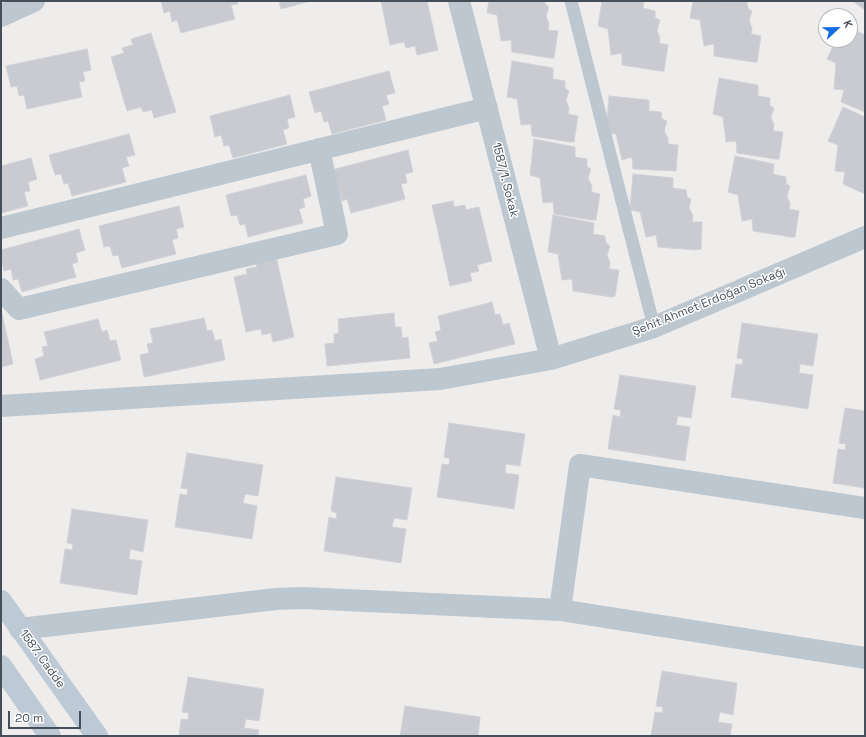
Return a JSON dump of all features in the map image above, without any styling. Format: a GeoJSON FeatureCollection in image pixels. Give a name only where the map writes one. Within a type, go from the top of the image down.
{"type":"FeatureCollection","features":[{"type":"Feature","properties":{"kind":"main road","name":"1587. Cadde"},"geometry":{"type":"LineString","coordinates":[[1,601],[97,736]]}},
{"type":"Feature","properties":{"kind":"main road"},"geometry":{"type":"LineString","coordinates":[[1,666],[50,736]]}},
{"type":"Feature","properties":{"kind":"street"},"geometry":{"type":"LineString","coordinates":[[1,16],[34,1]]}},
{"type":"Feature","properties":{"kind":"street","name":"1587/1. Sokak"},"geometry":{"type":"LineString","coordinates":[[459,1],[551,359]]}},
{"type":"Feature","properties":{"kind":"street"},"geometry":{"type":"LineString","coordinates":[[1,228],[487,108]]}},
{"type":"Feature","properties":{"kind":"street"},"geometry":{"type":"LineString","coordinates":[[1,289],[19,310],[337,234],[319,149]]}},
{"type":"Feature","properties":{"kind":"street","name":"Şehit Ahmet Erdoğan Sokağı"},"geometry":{"type":"LineString","coordinates":[[1,406],[440,379],[551,359],[654,327],[865,236]]}},
{"type":"Feature","properties":{"kind":"street"},"geometry":{"type":"LineString","coordinates":[[560,610],[580,465],[865,508]]}},
{"type":"Feature","properties":{"kind":"street"},"geometry":{"type":"LineString","coordinates":[[20,629],[276,599],[303,598],[560,610],[865,658]]}},
{"type":"Feature","properties":{"kind":"lane"},"geometry":{"type":"LineString","coordinates":[[571,1],[654,327]]}},
{"type":"Feature","properties":{"kind":"building"},"geometry":{"type":"Polygon","coordinates":[[[161,1],[237,1],[238,4],[231,5],[235,19],[181,33],[177,20],[172,22],[170,11],[164,13],[161,1]]]}},
{"type":"Feature","properties":{"kind":"building"},"geometry":{"type":"Polygon","coordinates":[[[279,1],[311,1],[281,9],[279,1]]]}},
{"type":"Feature","properties":{"kind":"building"},"geometry":{"type":"Polygon","coordinates":[[[381,1],[427,1],[438,50],[417,55],[415,46],[406,48],[404,42],[390,45],[381,1]]]}},
{"type":"Feature","properties":{"kind":"building"},"geometry":{"type":"Polygon","coordinates":[[[489,1],[545,1],[545,4],[549,7],[546,16],[549,24],[548,30],[558,31],[554,58],[512,52],[511,40],[501,41],[497,15],[487,13],[489,1]]]}},
{"type":"Feature","properties":{"kind":"building"},"geometry":{"type":"Polygon","coordinates":[[[602,1],[644,1],[643,8],[655,11],[655,18],[660,20],[657,30],[660,38],[659,43],[668,45],[664,71],[622,65],[622,53],[611,55],[608,29],[598,26],[602,1]]]}},
{"type":"Feature","properties":{"kind":"building"},"geometry":{"type":"Polygon","coordinates":[[[693,1],[747,2],[748,9],[752,11],[749,20],[752,29],[751,34],[761,36],[757,62],[714,56],[714,44],[704,46],[700,20],[690,18],[693,1]]]}},
{"type":"Feature","properties":{"kind":"building"},"geometry":{"type":"Polygon","coordinates":[[[853,1],[865,1],[865,10],[853,1]]]}},
{"type":"Feature","properties":{"kind":"building"},"geometry":{"type":"Polygon","coordinates":[[[858,32],[865,35],[865,112],[841,102],[844,90],[834,89],[836,63],[827,59],[832,48],[858,48],[858,32]]]}},
{"type":"Feature","properties":{"kind":"building"},"geometry":{"type":"Polygon","coordinates":[[[151,33],[176,112],[154,118],[152,110],[143,112],[141,107],[127,111],[111,57],[124,53],[122,48],[133,45],[131,39],[151,33]]]}},
{"type":"Feature","properties":{"kind":"building"},"geometry":{"type":"Polygon","coordinates":[[[87,49],[91,70],[83,72],[85,81],[79,82],[82,97],[27,109],[24,95],[19,96],[17,86],[11,87],[6,66],[87,49]]]}},
{"type":"Feature","properties":{"kind":"building"},"geometry":{"type":"Polygon","coordinates":[[[512,61],[553,68],[553,79],[565,81],[565,88],[569,91],[566,100],[569,108],[568,114],[578,116],[574,142],[532,136],[531,124],[521,125],[517,99],[507,97],[512,61]]]}},
{"type":"Feature","properties":{"kind":"building"},"geometry":{"type":"Polygon","coordinates":[[[389,71],[395,93],[386,95],[389,104],[382,106],[386,120],[332,134],[328,121],[324,122],[321,111],[315,113],[309,92],[389,71]]]}},
{"type":"Feature","properties":{"kind":"building"},"geometry":{"type":"Polygon","coordinates":[[[719,78],[758,85],[758,96],[770,98],[770,106],[774,108],[771,117],[774,125],[773,131],[783,132],[779,159],[737,153],[736,141],[726,142],[723,117],[713,114],[719,78]]]}},
{"type":"Feature","properties":{"kind":"building"},"geometry":{"type":"Polygon","coordinates":[[[290,95],[295,117],[287,119],[289,128],[283,130],[287,144],[233,158],[229,145],[224,146],[221,135],[215,137],[210,116],[290,95]]]}},
{"type":"Feature","properties":{"kind":"building"},"geometry":{"type":"Polygon","coordinates":[[[609,96],[649,100],[649,111],[661,112],[662,119],[667,121],[664,131],[668,138],[668,144],[678,145],[676,171],[633,169],[632,157],[622,160],[616,134],[606,133],[609,96]]]}},
{"type":"Feature","properties":{"kind":"building"},"geometry":{"type":"Polygon","coordinates":[[[843,107],[865,117],[865,194],[843,184],[845,172],[835,171],[838,145],[828,141],[843,107]]]}},
{"type":"Feature","properties":{"kind":"building"},"geometry":{"type":"Polygon","coordinates":[[[129,134],[135,155],[126,157],[129,166],[122,168],[126,182],[72,196],[68,183],[64,184],[61,174],[55,175],[49,155],[129,134]]]}},
{"type":"Feature","properties":{"kind":"building"},"geometry":{"type":"Polygon","coordinates":[[[534,139],[575,147],[575,157],[587,159],[587,167],[591,169],[588,178],[592,186],[591,192],[600,194],[596,220],[554,214],[553,202],[543,203],[540,178],[530,175],[534,139]]]}},
{"type":"Feature","properties":{"kind":"building"},"geometry":{"type":"Polygon","coordinates":[[[408,150],[413,172],[405,174],[407,183],[401,184],[405,199],[351,213],[347,199],[342,201],[339,190],[333,192],[328,171],[408,150]]]}},
{"type":"Feature","properties":{"kind":"building"},"geometry":{"type":"Polygon","coordinates":[[[735,156],[774,164],[773,174],[786,177],[786,184],[790,186],[787,196],[790,204],[789,209],[799,211],[795,237],[753,231],[752,219],[742,221],[738,195],[728,192],[735,156]]]}},
{"type":"Feature","properties":{"kind":"building"},"geometry":{"type":"Polygon","coordinates":[[[31,158],[37,179],[28,182],[30,191],[24,192],[28,206],[1,213],[1,166],[31,158]]]}},
{"type":"Feature","properties":{"kind":"building"},"geometry":{"type":"Polygon","coordinates":[[[633,174],[673,178],[673,188],[686,190],[687,197],[691,199],[689,208],[693,216],[692,222],[702,222],[701,249],[696,250],[658,247],[656,235],[646,237],[640,212],[630,210],[633,174]]]}},
{"type":"Feature","properties":{"kind":"building"},"geometry":{"type":"Polygon","coordinates":[[[306,175],[311,196],[303,199],[305,207],[299,209],[303,223],[248,237],[245,224],[240,225],[237,215],[231,216],[226,195],[306,175]]]}},
{"type":"Feature","properties":{"kind":"building"},"geometry":{"type":"Polygon","coordinates":[[[453,201],[454,207],[465,205],[466,210],[479,207],[492,261],[477,265],[479,271],[470,273],[472,281],[450,286],[432,205],[453,201]]]}},
{"type":"Feature","properties":{"kind":"building"},"geometry":{"type":"Polygon","coordinates":[[[179,206],[184,227],[176,229],[178,238],[172,240],[176,254],[122,268],[118,255],[113,256],[110,246],[104,247],[99,226],[179,206]]]}},
{"type":"Feature","properties":{"kind":"building"},"geometry":{"type":"Polygon","coordinates":[[[553,215],[594,223],[593,234],[605,236],[606,243],[610,246],[607,255],[610,263],[609,269],[619,270],[615,296],[611,297],[573,291],[572,279],[562,280],[558,254],[548,252],[553,215]]]}},
{"type":"Feature","properties":{"kind":"building"},"geometry":{"type":"Polygon","coordinates":[[[79,229],[85,250],[76,253],[78,262],[72,264],[76,277],[22,292],[18,279],[13,280],[11,269],[4,271],[1,250],[79,229]]]}},
{"type":"Feature","properties":{"kind":"building"},"geometry":{"type":"Polygon","coordinates":[[[276,256],[294,337],[273,342],[271,333],[262,335],[261,329],[246,332],[234,277],[247,274],[246,269],[257,267],[255,261],[276,256]]]}},
{"type":"Feature","properties":{"kind":"building"},"geometry":{"type":"Polygon","coordinates":[[[492,302],[495,315],[500,314],[503,325],[509,323],[515,344],[434,364],[429,343],[438,341],[435,332],[441,330],[438,316],[492,302]]]}},
{"type":"Feature","properties":{"kind":"building"},"geometry":{"type":"Polygon","coordinates":[[[1,309],[13,364],[1,367],[1,309]]]}},
{"type":"Feature","properties":{"kind":"building"},"geometry":{"type":"Polygon","coordinates":[[[394,313],[395,327],[401,327],[402,338],[408,337],[410,358],[327,366],[325,344],[334,343],[334,334],[339,333],[338,319],[394,313]]]}},
{"type":"Feature","properties":{"kind":"building"},"geometry":{"type":"Polygon","coordinates":[[[204,318],[207,331],[212,330],[215,341],[221,339],[225,360],[144,377],[140,355],[149,353],[147,344],[153,343],[150,329],[204,318]]]}},
{"type":"Feature","properties":{"kind":"building"},"geometry":{"type":"Polygon","coordinates":[[[98,319],[102,332],[107,330],[110,341],[116,340],[121,360],[40,380],[35,359],[44,356],[42,347],[48,346],[44,332],[98,319]]]}},
{"type":"Feature","properties":{"kind":"building"},"geometry":{"type":"Polygon","coordinates":[[[742,323],[818,334],[813,366],[800,364],[799,373],[813,375],[808,409],[731,397],[736,364],[742,365],[743,359],[737,358],[742,323]]]}},
{"type":"Feature","properties":{"kind":"building"},"geometry":{"type":"Polygon","coordinates":[[[620,375],[696,386],[691,418],[678,416],[676,425],[690,427],[685,461],[608,449],[613,415],[620,417],[621,410],[614,409],[620,375]]]}},
{"type":"Feature","properties":{"kind":"building"},"geometry":{"type":"Polygon","coordinates":[[[845,408],[865,411],[865,488],[833,483],[838,449],[845,450],[846,444],[839,443],[845,408]]]}},
{"type":"Feature","properties":{"kind":"building"},"geometry":{"type":"Polygon","coordinates":[[[449,423],[525,434],[520,466],[506,464],[505,473],[519,475],[514,509],[437,497],[442,464],[449,465],[450,459],[444,457],[449,423]]]}},
{"type":"Feature","properties":{"kind":"building"},"geometry":{"type":"Polygon","coordinates":[[[187,453],[263,465],[258,496],[245,494],[243,503],[257,506],[252,539],[175,527],[180,494],[187,495],[188,489],[181,488],[187,453]]]}},
{"type":"Feature","properties":{"kind":"building"},"geometry":{"type":"Polygon","coordinates":[[[336,477],[412,488],[407,520],[394,518],[392,527],[406,529],[401,563],[324,551],[329,517],[336,519],[337,513],[331,511],[336,477]]]}},
{"type":"Feature","properties":{"kind":"building"},"geometry":{"type":"Polygon","coordinates":[[[72,509],[148,520],[143,552],[130,549],[129,559],[142,561],[137,595],[60,583],[65,549],[72,550],[73,544],[67,543],[72,509]]]}},
{"type":"Feature","properties":{"kind":"building"},"geometry":{"type":"Polygon","coordinates":[[[662,671],[737,683],[733,715],[720,712],[718,722],[732,724],[730,736],[651,736],[655,712],[662,713],[663,707],[656,706],[662,671]]]}},
{"type":"Feature","properties":{"kind":"building"},"geometry":{"type":"Polygon","coordinates":[[[188,677],[264,689],[259,721],[246,719],[244,728],[259,730],[258,736],[179,736],[181,719],[188,720],[189,713],[182,712],[188,677]]]}},
{"type":"Feature","properties":{"kind":"building"},"geometry":{"type":"Polygon","coordinates":[[[405,706],[480,717],[478,736],[400,736],[405,706]]]}}]}
